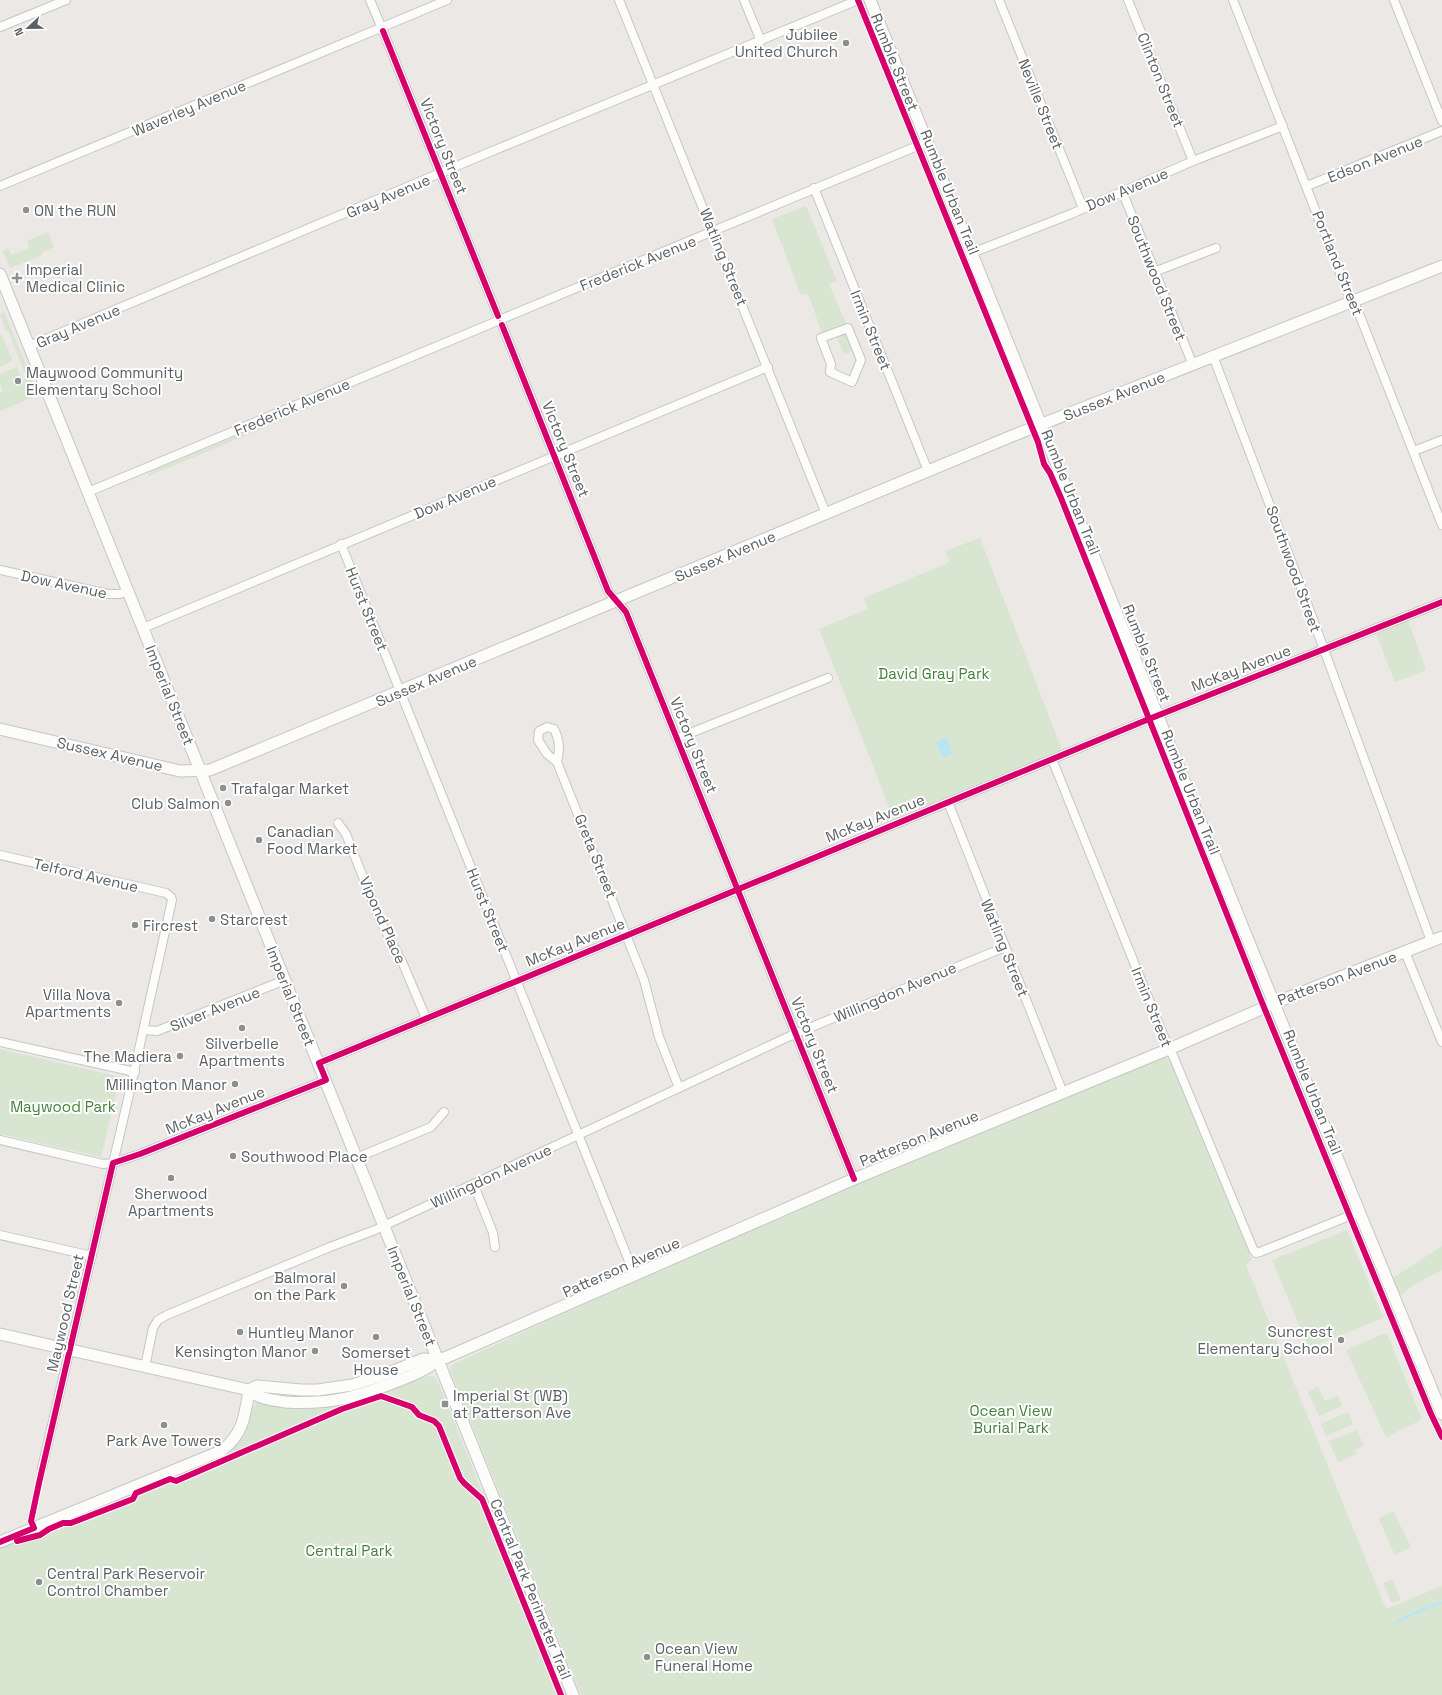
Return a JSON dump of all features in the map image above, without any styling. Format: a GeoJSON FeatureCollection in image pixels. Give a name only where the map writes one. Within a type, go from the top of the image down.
{"type":"FeatureCollection","features":[{"type":"Feature","properties":{"kind":"street"},"geometry":{"type":"LineString","coordinates":[[0,27],[66,0]]}},
{"type":"Feature","properties":{"kind":"street","name":"Victory Street"},"geometry":{"type":"LineString","coordinates":[[370,0],[555,456],[608,591],[626,612],[678,738],[854,1179]]}},
{"type":"Feature","properties":{"kind":"street","name":"Waverley Avenue"},"geometry":{"type":"LineString","coordinates":[[0,186],[447,0]]}},
{"type":"Feature","properties":{"kind":"street","name":"Watling Street"},"geometry":{"type":"LineString","coordinates":[[619,0],[714,232],[826,514]]}},
{"type":"Feature","properties":{"kind":"street"},"geometry":{"type":"LineString","coordinates":[[744,0],[761,41]]}},
{"type":"Feature","properties":{"kind":"street","name":"Gray Avenue"},"geometry":{"type":"LineString","coordinates":[[29,346],[858,0]]}},
{"type":"Feature","properties":{"kind":"street","name":"Rumble Street"},"geometry":{"type":"LineString","coordinates":[[870,0],[1274,1003],[1442,1414]]}},
{"type":"Feature","properties":{"kind":"street","name":"Neville Street"},"geometry":{"type":"LineString","coordinates":[[999,0],[1083,208]]}},
{"type":"Feature","properties":{"kind":"street","name":"Clinton Street"},"geometry":{"type":"LineString","coordinates":[[1128,0],[1193,161]]}},
{"type":"Feature","properties":{"kind":"street","name":"Portland Street"},"geometry":{"type":"LineString","coordinates":[[1234,0],[1442,525]]}},
{"type":"Feature","properties":{"kind":"street"},"geometry":{"type":"LineString","coordinates":[[1394,0],[1442,121]]}},
{"type":"Feature","properties":{"kind":"street","name":"Dow Avenue"},"geometry":{"type":"LineString","coordinates":[[972,253],[1193,161],[1283,126]]}},
{"type":"Feature","properties":{"kind":"street","name":"Edson Avenue"},"geometry":{"type":"LineString","coordinates":[[1307,186],[1442,131]]}},
{"type":"Feature","properties":{"kind":"street","name":"Frederick Avenue"},"geometry":{"type":"LineString","coordinates":[[88,492],[927,142]]}},
{"type":"Feature","properties":{"kind":"street","name":"Irmin Street"},"geometry":{"type":"LineString","coordinates":[[814,188],[928,471]]}},
{"type":"Feature","properties":{"kind":"street","name":"Southwood Street"},"geometry":{"type":"LineString","coordinates":[[1122,191],[1192,365]]}},
{"type":"Feature","properties":{"kind":"street"},"geometry":{"type":"LineString","coordinates":[[1154,272],[1216,248]]}},
{"type":"Feature","properties":{"kind":"street","name":"Sussex Avenue"},"geometry":{"type":"LineString","coordinates":[[0,729],[180,771],[201,771],[213,769],[401,692],[617,600],[928,471],[1213,356],[1442,266]]}},
{"type":"Feature","properties":{"kind":"street","name":"Imperial Street"},"geometry":{"type":"LineString","coordinates":[[0,274],[573,1695]]}},
{"type":"Feature","properties":{"kind":"street"},"geometry":{"type":"LineString","coordinates":[[848,328],[861,360],[852,382],[830,372],[831,364],[821,338],[848,328]]}},
{"type":"Feature","properties":{"kind":"street","name":"Southwood Street"},"geometry":{"type":"LineString","coordinates":[[1213,356],[1324,650],[1431,941]]}},
{"type":"Feature","properties":{"kind":"street","name":"Dow Avenue"},"geometry":{"type":"LineString","coordinates":[[143,628],[341,544],[768,367]]}},
{"type":"Feature","properties":{"kind":"street"},"geometry":{"type":"LineString","coordinates":[[1414,452],[1442,440]]}},
{"type":"Feature","properties":{"kind":"street","name":"Hurst Street"},"geometry":{"type":"LineString","coordinates":[[341,544],[636,1276]]}},
{"type":"Feature","properties":{"kind":"street","name":"Dow Avenue"},"geometry":{"type":"LineString","coordinates":[[0,570],[108,594],[120,594],[128,591]]}},
{"type":"Feature","properties":{"kind":"street","name":"McKay Avenue"},"geometry":{"type":"LineString","coordinates":[[319,1063],[1158,715],[1442,602]]}},
{"type":"Feature","properties":{"kind":"street"},"geometry":{"type":"LineString","coordinates":[[678,738],[828,678]]}},
{"type":"Feature","properties":{"kind":"street","name":"Irmin Street"},"geometry":{"type":"LineString","coordinates":[[1052,759],[1169,1049],[1253,1249],[1256,1253],[1359,1212]]}},
{"type":"Feature","properties":{"kind":"street","name":"Greta Street"},"geometry":{"type":"LineString","coordinates":[[557,762],[648,989],[659,1037],[679,1088]]}},
{"type":"Feature","properties":{"kind":"street","name":"Watling Street"},"geometry":{"type":"LineString","coordinates":[[948,802],[1063,1093]]}},
{"type":"Feature","properties":{"kind":"street","name":"Vipond Place"},"geometry":{"type":"LineString","coordinates":[[338,823],[346,834],[380,920],[403,964],[426,1018]]}},
{"type":"Feature","properties":{"kind":"street","name":"Telford Avenue"},"geometry":{"type":"LineString","coordinates":[[0,855],[166,893],[171,897]]}},
{"type":"Feature","properties":{"kind":"street","name":"Maywood Street"},"geometry":{"type":"LineString","coordinates":[[42,1468],[144,1030],[172,903],[171,897]]}},
{"type":"Feature","properties":{"kind":"street","name":"Patterson Avenue"},"geometry":{"type":"LineString","coordinates":[[438,1360],[636,1276],[854,1179],[1169,1049],[1274,1003],[1442,937]]}},
{"type":"Feature","properties":{"kind":"street","name":"Willingdon Avenue"},"geometry":{"type":"LineString","coordinates":[[145,1367],[153,1328],[158,1320],[167,1315],[384,1226],[797,1033],[1005,947]]}},
{"type":"Feature","properties":{"kind":"street"},"geometry":{"type":"LineString","coordinates":[[1405,952],[1442,1042]]}},
{"type":"Feature","properties":{"kind":"street","name":"Silver Avenue"},"geometry":{"type":"LineString","coordinates":[[144,1030],[157,1031],[285,980]]}},
{"type":"Feature","properties":{"kind":"street"},"geometry":{"type":"LineString","coordinates":[[0,1042],[134,1072]]}},
{"type":"Feature","properties":{"kind":"street","name":"McKay Avenue"},"geometry":{"type":"LineString","coordinates":[[0,1140],[103,1164],[113,1163],[140,1154],[326,1080]]}},
{"type":"Feature","properties":{"kind":"street"},"geometry":{"type":"LineString","coordinates":[[356,1158],[431,1127],[444,1112]]}},
{"type":"Feature","properties":{"kind":"street"},"geometry":{"type":"LineString","coordinates":[[474,1185],[493,1233],[495,1247]]}},
{"type":"Feature","properties":{"kind":"street"},"geometry":{"type":"LineString","coordinates":[[0,1235],[92,1256]]}},
{"type":"Feature","properties":{"kind":"street"},"geometry":{"type":"LineString","coordinates":[[0,1334],[249,1390],[257,1386],[318,1390],[352,1385],[381,1376],[423,1359],[438,1360]]}},
{"type":"Feature","properties":{"kind":"street"},"geometry":{"type":"LineString","coordinates":[[0,1542],[221,1451],[235,1438],[242,1425],[249,1390]]}},
{"type":"Feature","properties":{"kind":"green space"},"geometry":{"type":"Polygon","coordinates":[[[806,206],[837,281],[829,284],[847,326],[826,334],[822,333],[808,293],[801,295],[772,219],[806,206]]]}},
{"type":"Feature","properties":{"kind":"green space"},"geometry":{"type":"Polygon","coordinates":[[[48,232],[54,247],[41,253],[42,255],[10,268],[3,251],[8,248],[11,255],[29,248],[27,241],[48,232]]]}},
{"type":"Feature","properties":{"kind":"green space"},"geometry":{"type":"Polygon","coordinates":[[[4,312],[28,369],[25,373],[0,314],[4,312]]]}},
{"type":"Feature","properties":{"kind":"green space"},"geometry":{"type":"Polygon","coordinates":[[[848,328],[856,349],[844,354],[835,334],[848,328]]]}},
{"type":"Feature","properties":{"kind":"green space"},"geometry":{"type":"Polygon","coordinates":[[[2,335],[12,359],[11,362],[0,367],[0,336],[2,335]]]}},
{"type":"Feature","properties":{"kind":"green space"},"geometry":{"type":"Polygon","coordinates":[[[17,367],[22,382],[26,378],[28,381],[26,376],[29,372],[38,395],[0,411],[0,392],[3,391],[0,384],[0,374],[17,367]]]}},
{"type":"Feature","properties":{"kind":"green space"},"geometry":{"type":"Polygon","coordinates":[[[314,404],[315,406],[149,476],[149,472],[314,404]]]}},
{"type":"Feature","properties":{"kind":"green space","name":"David Gray Park"},"geometry":{"type":"Polygon","coordinates":[[[980,538],[1062,750],[894,819],[819,629],[868,609],[864,598],[950,562],[945,551],[980,538]]]}},
{"type":"Feature","properties":{"kind":"green space"},"geometry":{"type":"Polygon","coordinates":[[[1408,621],[1426,670],[1395,682],[1376,634],[1408,621]]]}},
{"type":"Feature","properties":{"kind":"green space","name":"Maywood Park"},"geometry":{"type":"Polygon","coordinates":[[[0,1049],[120,1077],[101,1157],[0,1134],[0,1049]]]}},
{"type":"Feature","properties":{"kind":"green space","name":"Ocean View Burial Park"},"geometry":{"type":"Polygon","coordinates":[[[1164,1057],[1169,1059],[1173,1064],[1252,1259],[1246,1265],[1386,1609],[1442,1586],[1442,1695],[581,1695],[451,1373],[450,1368],[452,1365],[799,1209],[1164,1057]]]}},
{"type":"Feature","properties":{"kind":"green space"},"geometry":{"type":"Polygon","coordinates":[[[1347,1230],[1383,1318],[1309,1348],[1272,1260],[1347,1230]]]}},
{"type":"Feature","properties":{"kind":"green space"},"geometry":{"type":"Polygon","coordinates":[[[1442,1246],[1442,1270],[1417,1283],[1400,1295],[1393,1278],[1442,1246]]]}},
{"type":"Feature","properties":{"kind":"green space"},"geometry":{"type":"Polygon","coordinates":[[[1383,1334],[1387,1334],[1421,1417],[1419,1421],[1386,1437],[1346,1350],[1383,1334]]]}},
{"type":"Feature","properties":{"kind":"green space","name":"Central Park"},"geometry":{"type":"Polygon","coordinates":[[[429,1376],[434,1377],[438,1382],[564,1695],[0,1695],[0,1546],[130,1495],[133,1492],[171,1476],[175,1477],[203,1466],[221,1457],[236,1446],[243,1438],[253,1408],[258,1402],[306,1407],[347,1404],[429,1376]]]}},
{"type":"Feature","properties":{"kind":"green space"},"geometry":{"type":"Polygon","coordinates":[[[1318,1387],[1325,1401],[1338,1396],[1342,1406],[1319,1416],[1308,1392],[1318,1387]]]}},
{"type":"Feature","properties":{"kind":"green space"},"geometry":{"type":"Polygon","coordinates":[[[1348,1412],[1353,1424],[1326,1436],[1321,1424],[1348,1412]]]}},
{"type":"Feature","properties":{"kind":"green space"},"geometry":{"type":"Polygon","coordinates":[[[1357,1430],[1364,1446],[1355,1450],[1357,1454],[1338,1462],[1329,1441],[1357,1430]]]}},
{"type":"Feature","properties":{"kind":"green space"},"geometry":{"type":"Polygon","coordinates":[[[1393,1511],[1411,1547],[1395,1555],[1379,1519],[1393,1511]]]}},
{"type":"Feature","properties":{"kind":"green space"},"geometry":{"type":"Polygon","coordinates":[[[1392,1579],[1401,1600],[1392,1603],[1383,1583],[1392,1579]]]}},
{"type":"Feature","properties":{"kind":"water"},"geometry":{"type":"Polygon","coordinates":[[[946,737],[952,753],[943,758],[936,742],[946,737]]]}},
{"type":"Feature","properties":{"kind":"waterway"},"geometry":{"type":"LineString","coordinates":[[1396,1622],[1428,1607],[1442,1603]]}},
{"type":"Feature","properties":{"kind":"cycle path","name":"Rumble Urban Trail"},"geometry":{"type":"LineString","coordinates":[[858,0],[1038,442],[1044,464],[1050,473],[1061,498],[1261,1000],[1431,1414],[1442,1437]]}},
{"type":"Feature","properties":{"kind":"cycle path"},"geometry":{"type":"LineString","coordinates":[[383,31],[498,316]]}},
{"type":"Feature","properties":{"kind":"cycle path"},"geometry":{"type":"LineString","coordinates":[[502,325],[608,591],[626,612],[854,1179]]}},
{"type":"Feature","properties":{"kind":"cycle path"},"geometry":{"type":"LineString","coordinates":[[0,1542],[34,1528],[31,1521],[39,1483],[113,1163],[140,1154],[326,1080],[319,1063],[1149,719],[1442,602]]}},
{"type":"Feature","properties":{"kind":"cycle path","name":"Central Park Perimeter Trail"},"geometry":{"type":"LineString","coordinates":[[17,1541],[40,1535],[63,1523],[71,1523],[133,1499],[136,1493],[170,1479],[176,1481],[342,1409],[381,1396],[412,1407],[419,1415],[434,1421],[439,1426],[460,1478],[482,1499],[561,1695]]}},
{"type":"Feature","properties":{"kind":"place","name":"Jubilee United Church"},"geometry":{"type":"Point","coordinates":[846,43]}},
{"type":"Feature","properties":{"kind":"place","name":"ON the RUN"},"geometry":{"type":"Point","coordinates":[26,210]}},
{"type":"Feature","properties":{"kind":"place","name":"Imperial Medical Clinic"},"geometry":{"type":"Point","coordinates":[17,278]}},
{"type":"Feature","properties":{"kind":"place","name":"Maywood Community Elementary School"},"geometry":{"type":"Point","coordinates":[18,381]}},
{"type":"Feature","properties":{"kind":"place","name":"Trafalgar Market"},"geometry":{"type":"Point","coordinates":[223,788]}},
{"type":"Feature","properties":{"kind":"place","name":"Club Salmon"},"geometry":{"type":"Point","coordinates":[228,803]}},
{"type":"Feature","properties":{"kind":"place","name":"Canadian Food Market"},"geometry":{"type":"Point","coordinates":[259,840]}},
{"type":"Feature","properties":{"kind":"place","name":"Starcrest"},"geometry":{"type":"Point","coordinates":[212,919]}},
{"type":"Feature","properties":{"kind":"place","name":"Fircrest"},"geometry":{"type":"Point","coordinates":[135,925]}},
{"type":"Feature","properties":{"kind":"place","name":"Villa Nova Apartments"},"geometry":{"type":"Point","coordinates":[119,1003]}},
{"type":"Feature","properties":{"kind":"place","name":"Silverbelle Apartments"},"geometry":{"type":"Point","coordinates":[242,1028]}},
{"type":"Feature","properties":{"kind":"place","name":"The Madiera"},"geometry":{"type":"Point","coordinates":[180,1056]}},
{"type":"Feature","properties":{"kind":"place","name":"Millington Manor"},"geometry":{"type":"Point","coordinates":[235,1084]}},
{"type":"Feature","properties":{"kind":"place","name":"Southwood Place"},"geometry":{"type":"Point","coordinates":[233,1156]}},
{"type":"Feature","properties":{"kind":"place","name":"Sherwood Apartments"},"geometry":{"type":"Point","coordinates":[171,1178]}},
{"type":"Feature","properties":{"kind":"place","name":"Balmoral on the Park"},"geometry":{"type":"Point","coordinates":[344,1286]}},
{"type":"Feature","properties":{"kind":"place","name":"Huntley Manor"},"geometry":{"type":"Point","coordinates":[240,1332]}},
{"type":"Feature","properties":{"kind":"place","name":"Somerset House"},"geometry":{"type":"Point","coordinates":[376,1337]}},
{"type":"Feature","properties":{"kind":"place","name":"Suncrest Elementary School"},"geometry":{"type":"Point","coordinates":[1341,1340]}},
{"type":"Feature","properties":{"kind":"place","name":"Kensington Manor"},"geometry":{"type":"Point","coordinates":[315,1351]}},
{"type":"Feature","properties":{"kind":"place","name":"Imperial St (WB) at Patterson Ave"},"geometry":{"type":"Point","coordinates":[445,1404]}},
{"type":"Feature","properties":{"kind":"place","name":"Park Ave Towers"},"geometry":{"type":"Point","coordinates":[164,1425]}},
{"type":"Feature","properties":{"kind":"place","name":"Central Park Reservoir Control Chamber"},"geometry":{"type":"Point","coordinates":[39,1582]}},
{"type":"Feature","properties":{"kind":"place","name":"Ocean View Funeral Home"},"geometry":{"type":"Point","coordinates":[647,1657]}}]}
